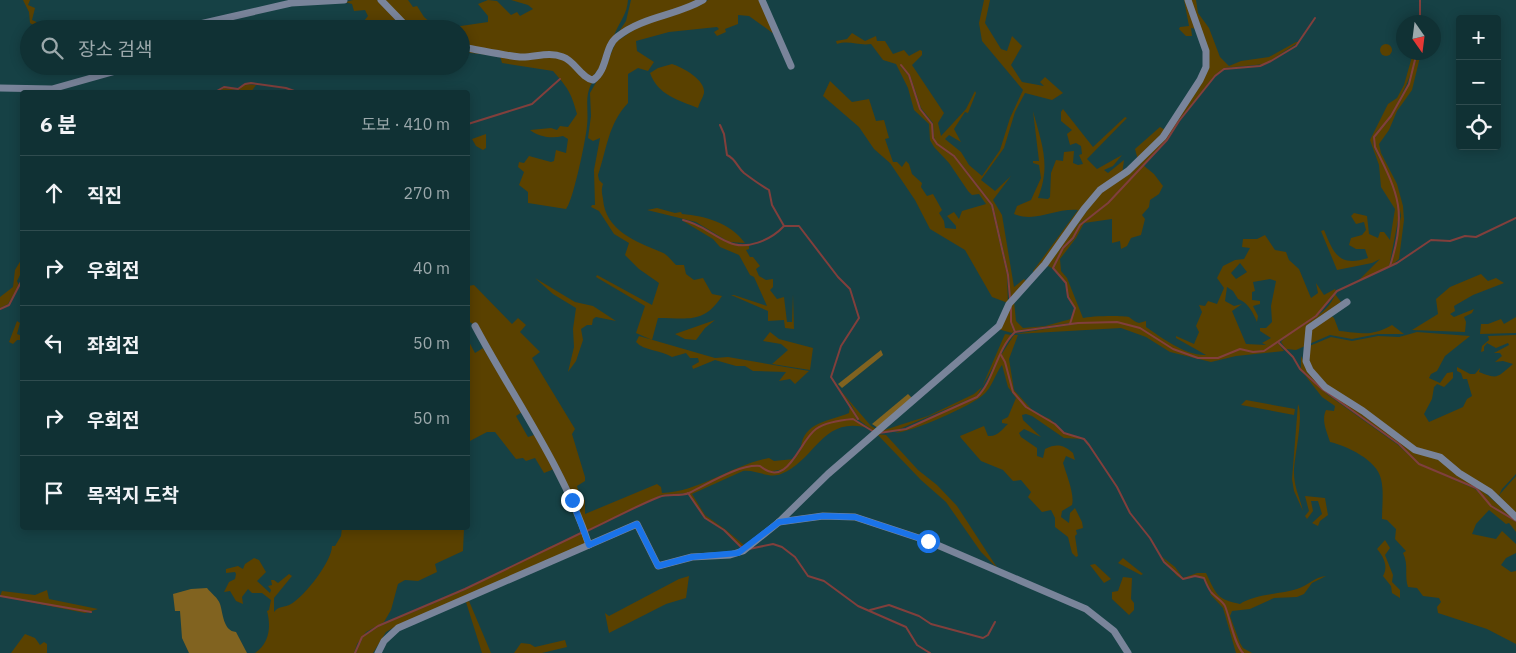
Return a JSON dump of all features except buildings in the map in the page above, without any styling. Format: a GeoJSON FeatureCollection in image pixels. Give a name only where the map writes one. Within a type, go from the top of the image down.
{"type":"FeatureCollection","features":[{"type":"Feature","properties":{"kind":"street"},"geometry":{"type":"LineString","coordinates":[[217,20],[291,3],[344,0]]}},
{"type":"Feature","properties":{"kind":"street"},"geometry":{"type":"LineString","coordinates":[[381,0],[400,20]]}},
{"type":"Feature","properties":{"kind":"street"},"geometry":{"type":"LineString","coordinates":[[470,49],[518,57],[548,54],[562,56],[574,63],[588,79],[593,80],[601,73],[616,38],[646,20],[703,0]]}},
{"type":"Feature","properties":{"kind":"street"},"geometry":{"type":"LineString","coordinates":[[762,0],[791,66]]}},
{"type":"Feature","properties":{"kind":"street"},"geometry":{"type":"LineString","coordinates":[[378,653],[384,641],[398,628],[637,524],[658,566],[692,557],[738,553],[779,522],[828,474],[999,326],[1009,304],[1017,293],[1045,264],[1100,190],[1128,171],[1168,132],[1200,80],[1207,61],[1206,51],[1188,0]]}},
{"type":"Feature","properties":{"kind":"street"},"geometry":{"type":"LineString","coordinates":[[0,88],[52,89],[99,75]]}},
{"type":"Feature","properties":{"kind":"street"},"geometry":{"type":"LineString","coordinates":[[1347,302],[1309,328],[1306,361],[1310,370],[1333,394],[1363,411],[1415,450],[1440,457],[1459,473],[1490,492],[1516,517]]}},
{"type":"Feature","properties":{"kind":"street"},"geometry":{"type":"LineString","coordinates":[[475,326],[556,468],[572,500],[589,545]]}},
{"type":"Feature","properties":{"kind":"street"},"geometry":{"type":"LineString","coordinates":[[779,522],[823,516],[855,517],[928,541],[1086,609],[1114,631],[1128,653]]}},
{"type":"Feature","properties":{"kind":"shaded area"},"geometry":{"type":"Polygon","coordinates":[[[23,0],[30,0],[28,5],[35,8],[32,20],[30,20],[29,12],[23,0]]]}},
{"type":"Feature","properties":{"kind":"shaded area"},"geometry":{"type":"Polygon","coordinates":[[[377,0],[398,20],[365,20],[368,16],[365,10],[354,11],[352,4],[345,2],[377,0]]]}},
{"type":"Feature","properties":{"kind":"shaded area"},"geometry":{"type":"Polygon","coordinates":[[[384,0],[408,0],[413,7],[417,6],[428,20],[404,20],[384,0]]]}},
{"type":"Feature","properties":{"kind":"shaded area"},"geometry":{"type":"Polygon","coordinates":[[[488,0],[497,1],[511,15],[517,12],[520,16],[533,9],[528,5],[511,0],[628,0],[625,13],[605,57],[591,78],[570,58],[524,55],[470,46],[470,25],[488,22],[488,16],[478,4],[488,0]]]}},
{"type":"Feature","properties":{"kind":"shaded area"},"geometry":{"type":"Polygon","coordinates":[[[631,0],[700,0],[618,33],[626,21],[631,0]]]}},
{"type":"Feature","properties":{"kind":"shaded area"},"geometry":{"type":"Polygon","coordinates":[[[708,0],[760,0],[774,34],[749,16],[738,15],[738,24],[725,29],[726,32],[717,36],[714,32],[719,29],[717,27],[669,32],[636,41],[637,51],[654,62],[648,71],[638,68],[628,74],[628,103],[621,111],[612,128],[598,175],[599,180],[603,184],[602,192],[605,210],[609,219],[616,227],[632,239],[663,253],[676,265],[684,265],[686,274],[694,280],[703,278],[712,294],[722,296],[709,311],[694,318],[658,318],[652,340],[636,333],[645,306],[596,277],[597,275],[652,305],[659,283],[639,269],[625,255],[629,243],[614,234],[599,211],[591,207],[595,205],[594,170],[600,138],[593,141],[588,138],[591,116],[590,93],[606,65],[616,42],[644,23],[699,6],[708,0]]]}},
{"type":"Feature","properties":{"kind":"shaded area"},"geometry":{"type":"Polygon","coordinates":[[[984,0],[990,0],[985,23],[1001,49],[1007,51],[1012,36],[1022,46],[1011,65],[1022,82],[1044,86],[1040,82],[1045,77],[1063,93],[1052,100],[1025,93],[1015,112],[1004,148],[981,180],[995,191],[1011,176],[993,200],[1002,215],[1014,287],[1024,279],[1027,282],[1011,300],[1009,275],[993,205],[955,156],[937,144],[934,137],[933,123],[921,108],[910,75],[900,66],[908,75],[920,109],[932,124],[933,138],[936,144],[954,157],[991,205],[1007,275],[1008,303],[992,297],[965,250],[930,229],[915,200],[890,163],[874,149],[859,127],[823,96],[830,81],[852,102],[869,99],[876,121],[884,120],[889,138],[885,139],[893,162],[897,162],[902,167],[906,161],[909,164],[912,174],[922,183],[921,187],[927,196],[933,194],[942,210],[939,213],[944,221],[945,228],[956,229],[956,226],[947,216],[954,212],[959,219],[962,211],[986,204],[979,194],[972,195],[968,191],[949,163],[934,147],[930,140],[929,124],[914,110],[908,88],[896,64],[883,60],[871,44],[837,44],[836,41],[847,39],[852,33],[865,41],[876,36],[877,41],[885,41],[893,54],[904,50],[909,56],[920,50],[922,51],[922,55],[912,65],[944,113],[938,123],[941,136],[966,109],[975,91],[976,93],[968,113],[965,112],[954,129],[961,142],[949,135],[945,139],[961,152],[969,165],[982,176],[1000,150],[1010,118],[1023,90],[982,41],[979,23],[984,0]]]}},
{"type":"Feature","properties":{"kind":"shaded area"},"geometry":{"type":"Polygon","coordinates":[[[1184,0],[1187,0],[1197,29],[1191,28],[1192,36],[1186,36],[1179,29],[1180,27],[1189,26],[1184,0]]]}},
{"type":"Feature","properties":{"kind":"shaded area"},"geometry":{"type":"Polygon","coordinates":[[[1190,0],[1196,0],[1198,13],[1209,28],[1220,57],[1229,66],[1241,61],[1269,57],[1299,42],[1265,64],[1224,68],[1215,75],[1179,120],[1167,140],[1102,208],[1079,224],[1073,238],[1062,248],[1052,268],[1046,265],[1101,192],[1164,138],[1207,67],[1190,0]]]}},
{"type":"Feature","properties":{"kind":"shaded area"},"geometry":{"type":"Polygon","coordinates":[[[1384,44],[1388,44],[1392,50],[1388,56],[1384,56],[1380,52],[1380,48],[1384,44]]]}},
{"type":"Feature","properties":{"kind":"shaded area"},"geometry":{"type":"Polygon","coordinates":[[[470,49],[557,58],[571,64],[583,78],[592,83],[587,98],[587,126],[582,156],[572,195],[566,209],[528,203],[528,192],[519,185],[524,172],[518,167],[519,162],[524,163],[529,156],[551,162],[554,161],[556,150],[566,153],[568,139],[563,136],[541,136],[530,130],[551,128],[557,130],[560,126],[568,127],[577,114],[573,100],[568,90],[553,71],[502,63],[500,56],[470,53],[470,49]]]}},
{"type":"Feature","properties":{"kind":"shaded area"},"geometry":{"type":"Polygon","coordinates":[[[1411,60],[1415,60],[1406,86],[1391,116],[1377,131],[1373,140],[1375,150],[1382,162],[1375,147],[1375,138],[1390,119],[1410,79],[1416,60],[1419,60],[1412,90],[1397,111],[1389,130],[1379,144],[1381,153],[1397,184],[1403,206],[1404,220],[1399,259],[1391,266],[1401,216],[1400,210],[1389,267],[1357,282],[1380,259],[1372,263],[1337,270],[1321,231],[1324,230],[1331,246],[1339,257],[1351,261],[1368,258],[1365,249],[1356,249],[1349,245],[1351,238],[1362,235],[1366,230],[1364,222],[1356,224],[1351,216],[1354,213],[1367,216],[1369,234],[1378,238],[1380,232],[1384,232],[1390,240],[1395,209],[1381,187],[1379,165],[1370,140],[1388,104],[1397,98],[1404,85],[1411,60]]]}},
{"type":"Feature","properties":{"kind":"shaded area"},"geometry":{"type":"Polygon","coordinates":[[[672,64],[687,71],[704,88],[698,108],[663,92],[650,73],[658,68],[672,64]]]}},
{"type":"Feature","properties":{"kind":"shaded area"},"geometry":{"type":"Polygon","coordinates":[[[245,84],[256,85],[252,90],[238,90],[245,84]]]}},
{"type":"Feature","properties":{"kind":"shaded area"},"geometry":{"type":"Polygon","coordinates":[[[224,88],[238,90],[220,90],[224,88]]]}},
{"type":"Feature","properties":{"kind":"shaded area"},"geometry":{"type":"Polygon","coordinates":[[[1063,109],[1093,147],[1125,117],[1127,118],[1087,159],[1097,169],[1122,155],[1113,166],[1104,170],[1108,173],[1124,160],[1122,175],[1108,184],[1034,274],[1033,271],[1078,210],[1030,217],[1014,214],[1017,206],[1031,200],[1041,178],[1039,165],[1033,163],[1033,161],[1039,161],[1033,111],[1045,165],[1038,198],[1048,199],[1050,197],[1051,173],[1056,160],[1063,161],[1064,152],[1074,151],[1073,163],[1083,164],[1079,155],[1082,154],[1081,146],[1076,143],[1070,145],[1067,134],[1072,130],[1061,121],[1063,109]]]}},
{"type":"Feature","properties":{"kind":"shaded area"},"geometry":{"type":"Polygon","coordinates":[[[1160,127],[1167,131],[1138,160],[1135,149],[1160,127]]]}},
{"type":"Feature","properties":{"kind":"shaded area"},"geometry":{"type":"Polygon","coordinates":[[[486,134],[486,148],[483,150],[476,146],[472,139],[486,134]]]}},
{"type":"Feature","properties":{"kind":"shaded area"},"geometry":{"type":"Polygon","coordinates":[[[1143,165],[1154,174],[1163,186],[1159,194],[1150,200],[1149,207],[1142,215],[1145,219],[1141,235],[1131,238],[1127,246],[1121,249],[1120,241],[1112,243],[1112,219],[1084,223],[1076,238],[1060,259],[1061,271],[1067,278],[1083,318],[1120,316],[1129,317],[1139,323],[1146,321],[1146,327],[1174,346],[1190,353],[1206,355],[1176,338],[1176,336],[1194,344],[1199,332],[1196,326],[1202,312],[1199,305],[1205,306],[1208,301],[1217,304],[1224,288],[1217,278],[1223,266],[1235,260],[1244,259],[1250,248],[1242,247],[1243,239],[1257,239],[1265,235],[1275,250],[1286,252],[1289,260],[1299,269],[1311,298],[1318,293],[1316,283],[1324,295],[1335,289],[1336,291],[1316,316],[1271,346],[1278,343],[1284,351],[1236,356],[1211,362],[1170,352],[1146,337],[1121,328],[1014,334],[1076,324],[1071,323],[1075,308],[1069,296],[1066,282],[1054,268],[1063,249],[1074,239],[1080,225],[1103,208],[1143,165]],[[1240,263],[1231,273],[1236,279],[1247,272],[1240,263]],[[1270,279],[1253,282],[1255,291],[1252,292],[1252,300],[1260,301],[1260,304],[1253,306],[1258,316],[1257,322],[1248,306],[1238,299],[1233,291],[1227,287],[1225,301],[1234,306],[1242,304],[1232,311],[1246,344],[1266,345],[1262,343],[1271,338],[1260,331],[1260,328],[1266,328],[1272,322],[1271,306],[1276,281],[1270,279]]]}},
{"type":"Feature","properties":{"kind":"shaded area"},"geometry":{"type":"Polygon","coordinates":[[[657,208],[675,213],[681,212],[682,214],[717,222],[732,230],[745,243],[729,242],[696,222],[647,210],[657,208]]]}},
{"type":"Feature","properties":{"kind":"shaded area"},"geometry":{"type":"Polygon","coordinates":[[[683,221],[731,243],[749,244],[749,249],[746,250],[750,257],[753,257],[760,266],[756,269],[759,276],[766,280],[773,279],[773,287],[770,290],[777,299],[784,297],[787,322],[792,322],[793,294],[794,329],[785,328],[784,320],[768,321],[768,311],[731,295],[767,306],[754,277],[750,275],[739,255],[720,247],[713,239],[683,221]]]}},
{"type":"Feature","properties":{"kind":"shaded area"},"geometry":{"type":"Polygon","coordinates":[[[20,262],[20,275],[17,281],[19,285],[8,304],[0,308],[0,297],[13,287],[15,270],[20,262]]]}},
{"type":"Feature","properties":{"kind":"shaded area"},"geometry":{"type":"Polygon","coordinates":[[[1481,274],[1488,281],[1496,278],[1504,283],[1473,295],[1454,306],[1455,311],[1450,314],[1454,317],[1474,309],[1472,313],[1464,317],[1466,322],[1465,332],[1412,330],[1438,314],[1436,299],[1450,287],[1481,274]]]}},
{"type":"Feature","properties":{"kind":"shaded area"},"geometry":{"type":"Polygon","coordinates":[[[535,278],[575,302],[593,306],[616,321],[596,317],[593,319],[592,325],[587,325],[581,329],[583,340],[576,361],[568,372],[574,347],[573,329],[576,308],[553,294],[535,278]]]}},
{"type":"Feature","properties":{"kind":"shaded area"},"geometry":{"type":"Polygon","coordinates":[[[474,285],[512,324],[518,318],[526,325],[520,332],[540,352],[532,358],[575,429],[572,434],[585,477],[585,481],[577,486],[581,499],[585,500],[585,514],[657,484],[661,487],[662,493],[689,488],[755,461],[769,458],[774,461],[794,459],[785,468],[794,460],[803,445],[801,448],[803,439],[812,428],[849,413],[850,406],[857,420],[853,419],[868,428],[852,426],[840,428],[829,433],[803,459],[781,474],[772,475],[743,471],[692,494],[705,515],[745,546],[743,548],[724,530],[706,518],[688,494],[709,482],[688,493],[661,495],[586,531],[476,326],[470,322],[470,286],[474,285]]]}},
{"type":"Feature","properties":{"kind":"shaded area"},"geometry":{"type":"Polygon","coordinates":[[[1335,294],[1341,302],[1317,319],[1305,346],[1296,350],[1286,349],[1281,342],[1326,309],[1335,294]]]}},
{"type":"Feature","properties":{"kind":"shaded area"},"geometry":{"type":"Polygon","coordinates":[[[1014,301],[1016,321],[1023,328],[1045,326],[1071,319],[1070,323],[1015,331],[1011,316],[1011,308],[1014,301]]]}},
{"type":"Feature","properties":{"kind":"shaded area"},"geometry":{"type":"Polygon","coordinates":[[[1010,305],[1010,322],[1014,332],[1012,333],[998,329],[1010,305]]]}},
{"type":"Feature","properties":{"kind":"shaded area"},"geometry":{"type":"Polygon","coordinates":[[[1329,314],[1334,318],[1339,331],[1372,333],[1392,325],[1404,334],[1378,334],[1352,339],[1330,335],[1307,345],[1310,328],[1329,314]]]}},
{"type":"Feature","properties":{"kind":"shaded area"},"geometry":{"type":"Polygon","coordinates":[[[1516,317],[1516,333],[1480,334],[1481,324],[1488,324],[1501,319],[1504,324],[1516,317]]]}},
{"type":"Feature","properties":{"kind":"shaded area"},"geometry":{"type":"Polygon","coordinates":[[[715,320],[705,328],[696,340],[685,339],[675,334],[715,320]]]}},
{"type":"Feature","properties":{"kind":"shaded area"},"geometry":{"type":"Polygon","coordinates":[[[17,321],[20,323],[17,334],[20,335],[20,340],[13,344],[9,342],[17,321]]]}},
{"type":"Feature","properties":{"kind":"shaded area"},"geometry":{"type":"Polygon","coordinates":[[[770,332],[779,339],[813,348],[810,370],[772,364],[788,350],[781,344],[763,341],[770,332]]]}},
{"type":"Feature","properties":{"kind":"shaded area"},"geometry":{"type":"Polygon","coordinates":[[[1417,332],[1470,336],[1445,356],[1437,371],[1431,374],[1429,378],[1440,383],[1447,373],[1453,372],[1453,378],[1444,387],[1437,384],[1434,387],[1432,399],[1424,414],[1429,422],[1463,407],[1467,399],[1472,396],[1467,379],[1463,379],[1461,373],[1457,371],[1457,367],[1470,374],[1475,374],[1480,368],[1479,372],[1498,376],[1513,364],[1503,361],[1495,362],[1502,356],[1500,353],[1494,353],[1509,345],[1508,343],[1496,348],[1487,343],[1484,351],[1481,352],[1482,346],[1489,340],[1488,336],[1516,335],[1516,474],[1502,489],[1498,498],[1451,465],[1416,449],[1334,393],[1311,369],[1307,347],[1331,337],[1352,341],[1378,336],[1399,337],[1417,332]]]}},
{"type":"Feature","properties":{"kind":"shaded area"},"geometry":{"type":"Polygon","coordinates":[[[1005,334],[1011,335],[977,396],[897,430],[878,432],[928,416],[974,394],[982,387],[1005,334]]]}},
{"type":"Feature","properties":{"kind":"shaded area"},"geometry":{"type":"Polygon","coordinates":[[[1014,335],[1018,335],[1009,359],[1014,390],[1034,412],[1050,419],[1064,434],[1083,439],[1064,438],[1032,416],[1022,415],[1023,420],[1041,437],[1024,429],[1019,433],[1021,437],[1037,448],[1037,456],[1043,458],[1045,449],[1053,446],[1067,448],[1073,453],[1075,460],[1066,456],[1063,463],[1073,501],[1072,505],[1062,511],[1061,517],[1069,523],[1070,513],[1075,508],[1082,522],[1083,528],[1076,530],[1078,556],[1076,557],[1072,553],[1068,537],[1055,527],[1055,518],[1051,510],[1042,512],[1028,497],[1031,492],[1021,480],[1013,481],[1003,470],[981,461],[960,436],[984,426],[988,436],[991,436],[1008,424],[1002,423],[1002,420],[1008,417],[1016,398],[1008,387],[1002,365],[989,389],[976,400],[954,412],[927,423],[895,433],[977,397],[985,388],[994,366],[1014,335]]]}},
{"type":"Feature","properties":{"kind":"shaded area"},"geometry":{"type":"Polygon","coordinates":[[[639,336],[715,358],[728,357],[809,371],[795,384],[790,379],[779,381],[786,372],[753,371],[745,366],[736,366],[715,360],[693,369],[692,366],[699,362],[698,358],[690,358],[686,353],[672,357],[648,349],[636,342],[639,336]]]}},
{"type":"Feature","properties":{"kind":"shaded area"},"geometry":{"type":"Polygon","coordinates":[[[470,344],[475,353],[483,348],[522,412],[516,416],[528,437],[534,435],[554,469],[544,473],[535,458],[526,461],[523,458],[516,459],[495,432],[487,432],[470,441],[470,344]]]}},
{"type":"Feature","properties":{"kind":"shaded area"},"geometry":{"type":"Polygon","coordinates":[[[881,350],[883,355],[842,388],[838,384],[881,350]]]}},
{"type":"Feature","properties":{"kind":"shaded area"},"geometry":{"type":"Polygon","coordinates":[[[1301,356],[1309,372],[1395,438],[1436,458],[1486,494],[1516,520],[1491,505],[1476,488],[1419,463],[1399,444],[1327,393],[1301,369],[1301,356]]]}},
{"type":"Feature","properties":{"kind":"shaded area"},"geometry":{"type":"Polygon","coordinates":[[[1304,374],[1328,395],[1398,445],[1418,464],[1475,489],[1493,508],[1516,522],[1516,532],[1509,523],[1506,524],[1489,510],[1476,524],[1472,534],[1496,539],[1502,531],[1516,544],[1516,553],[1506,558],[1501,565],[1511,572],[1516,571],[1516,644],[1487,629],[1438,613],[1437,607],[1441,602],[1439,598],[1423,596],[1417,588],[1408,587],[1406,562],[1403,553],[1406,551],[1395,539],[1396,529],[1387,520],[1382,519],[1382,488],[1378,472],[1368,460],[1360,455],[1330,442],[1324,418],[1326,410],[1334,411],[1335,406],[1322,397],[1304,374]]]}},
{"type":"Feature","properties":{"kind":"shaded area"},"geometry":{"type":"Polygon","coordinates":[[[834,383],[871,426],[878,430],[875,432],[859,420],[851,405],[834,383]]]}},
{"type":"Feature","properties":{"kind":"shaded area"},"geometry":{"type":"Polygon","coordinates":[[[908,394],[912,398],[878,428],[872,424],[908,394]]]}},
{"type":"Feature","properties":{"kind":"shaded area"},"geometry":{"type":"Polygon","coordinates":[[[1246,400],[1295,409],[1294,415],[1241,405],[1246,400]]]}},
{"type":"Feature","properties":{"kind":"shaded area"},"geometry":{"type":"Polygon","coordinates":[[[1298,404],[1300,418],[1294,478],[1303,511],[1294,491],[1292,479],[1298,404]]]}},
{"type":"Feature","properties":{"kind":"shaded area"},"geometry":{"type":"Polygon","coordinates":[[[877,434],[886,435],[918,470],[937,485],[957,506],[998,569],[981,552],[946,502],[921,480],[877,434]]]}},
{"type":"Feature","properties":{"kind":"shaded area"},"geometry":{"type":"Polygon","coordinates":[[[1516,476],[1516,515],[1499,499],[1500,494],[1516,476]]]}},
{"type":"Feature","properties":{"kind":"shaded area"},"geometry":{"type":"Polygon","coordinates":[[[1305,496],[1325,498],[1328,515],[1320,521],[1318,526],[1312,523],[1322,514],[1318,501],[1311,501],[1313,511],[1307,519],[1305,516],[1309,511],[1305,496]]]}},
{"type":"Feature","properties":{"kind":"shaded area"},"geometry":{"type":"Polygon","coordinates":[[[342,530],[464,530],[463,551],[435,564],[437,572],[418,581],[405,580],[398,584],[391,610],[384,622],[366,632],[357,644],[354,653],[255,653],[264,644],[268,634],[269,622],[267,611],[269,610],[271,600],[262,593],[252,593],[248,589],[242,597],[243,604],[236,601],[230,591],[224,592],[229,582],[235,579],[236,574],[235,572],[226,573],[226,569],[238,566],[243,569],[245,564],[254,558],[259,560],[266,572],[257,581],[270,593],[271,590],[268,586],[272,585],[271,580],[278,583],[289,574],[292,576],[274,598],[274,612],[278,608],[291,604],[303,594],[323,569],[332,546],[335,546],[341,536],[342,530]]]}},
{"type":"Feature","properties":{"kind":"shaded area"},"geometry":{"type":"Polygon","coordinates":[[[584,533],[587,544],[396,626],[386,632],[373,653],[356,653],[363,637],[378,627],[465,590],[549,547],[584,533]]]}},
{"type":"Feature","properties":{"kind":"shaded area"},"geometry":{"type":"Polygon","coordinates":[[[1385,540],[1390,548],[1385,555],[1393,575],[1392,582],[1400,590],[1400,598],[1392,593],[1391,586],[1383,576],[1385,565],[1377,549],[1385,540]]]}},
{"type":"Feature","properties":{"kind":"shaded area"},"geometry":{"type":"Polygon","coordinates":[[[1161,556],[1175,567],[1183,578],[1197,573],[1206,573],[1218,595],[1240,604],[1260,596],[1291,591],[1326,576],[1312,583],[1304,594],[1297,597],[1274,598],[1250,609],[1232,611],[1230,616],[1240,643],[1243,648],[1252,653],[1236,653],[1223,608],[1210,594],[1212,592],[1204,578],[1195,576],[1183,579],[1177,576],[1161,556]]]}},
{"type":"Feature","properties":{"kind":"shaded area"},"geometry":{"type":"Polygon","coordinates":[[[1123,558],[1143,574],[1141,575],[1118,563],[1123,558]]]}},
{"type":"Feature","properties":{"kind":"shaded area"},"geometry":{"type":"Polygon","coordinates":[[[1095,564],[1111,579],[1104,583],[1090,565],[1095,564]]]}},
{"type":"Feature","properties":{"kind":"shaded area"},"geometry":{"type":"Polygon","coordinates":[[[689,576],[686,598],[666,604],[609,633],[605,613],[609,616],[679,579],[689,576]]]}},
{"type":"Feature","properties":{"kind":"shaded area"},"geometry":{"type":"Polygon","coordinates":[[[1123,577],[1132,578],[1131,599],[1134,603],[1134,610],[1129,615],[1112,599],[1112,592],[1118,591],[1123,577]]]}},
{"type":"Feature","properties":{"kind":"shaded area"},"geometry":{"type":"Polygon","coordinates":[[[207,588],[219,602],[226,625],[236,632],[247,653],[189,653],[182,638],[180,611],[175,611],[173,594],[191,589],[207,588]]]}},
{"type":"Feature","properties":{"kind":"shaded area"},"geometry":{"type":"Polygon","coordinates":[[[47,590],[49,599],[98,609],[85,613],[0,596],[2,591],[35,595],[47,590]]]}},
{"type":"Feature","properties":{"kind":"shaded area"},"geometry":{"type":"Polygon","coordinates":[[[469,601],[491,653],[482,653],[466,602],[469,601]]]}},
{"type":"Feature","properties":{"kind":"shaded area"},"geometry":{"type":"Polygon","coordinates":[[[25,634],[35,638],[40,645],[44,642],[47,644],[47,653],[11,653],[25,634]]]}},
{"type":"Feature","properties":{"kind":"shaded area"},"geometry":{"type":"Polygon","coordinates":[[[565,640],[567,647],[542,653],[514,653],[521,643],[530,644],[535,647],[565,640]]]}},
{"type":"Feature","properties":{"kind":"waterway"},"geometry":{"type":"LineString","coordinates":[[1420,0],[1420,15]]}},
{"type":"Feature","properties":{"kind":"waterway"},"geometry":{"type":"LineString","coordinates":[[1070,324],[1075,308],[1068,297],[1066,283],[1053,268],[1063,248],[1073,238],[1080,225],[1108,203],[1167,140],[1179,121],[1215,76],[1224,69],[1260,66],[1271,61],[1296,46],[1315,18]]}},
{"type":"Feature","properties":{"kind":"waterway"},"geometry":{"type":"LineString","coordinates":[[1390,266],[1398,232],[1398,205],[1390,178],[1375,147],[1374,137],[1391,116],[1409,84],[1415,60]]}},
{"type":"Feature","properties":{"kind":"waterway"},"geometry":{"type":"LineString","coordinates":[[901,65],[909,75],[920,109],[932,124],[933,138],[937,144],[954,156],[992,205],[1008,275],[1010,298]]}},
{"type":"Feature","properties":{"kind":"waterway"},"geometry":{"type":"LineString","coordinates":[[470,123],[532,104],[560,79]]}},
{"type":"Feature","properties":{"kind":"waterway"},"geometry":{"type":"LineString","coordinates":[[219,90],[224,87],[238,89],[245,84],[251,83],[292,90]]}},
{"type":"Feature","properties":{"kind":"waterway"},"geometry":{"type":"LineString","coordinates":[[720,125],[724,134],[727,155],[744,173],[769,190],[772,205],[784,226]]}},
{"type":"Feature","properties":{"kind":"waterway"},"geometry":{"type":"LineString","coordinates":[[879,433],[906,429],[977,397],[987,383],[1003,348],[1015,332],[1078,323],[1117,322],[1140,328],[1173,349],[1198,358],[1218,358],[1240,349],[1253,352],[1264,351],[1316,316],[1337,291],[1397,263],[1431,240],[1450,241],[1465,236],[1476,237],[1516,218]]}},
{"type":"Feature","properties":{"kind":"waterway"},"geometry":{"type":"LineString","coordinates":[[683,220],[695,224],[728,242],[743,245],[750,245],[765,240],[784,226],[799,226],[838,277],[850,289],[859,318],[841,346],[831,377],[858,419]]}},
{"type":"Feature","properties":{"kind":"waterway"},"geometry":{"type":"LineString","coordinates":[[0,309],[9,305],[20,284]]}},
{"type":"Feature","properties":{"kind":"waterway"},"geometry":{"type":"LineString","coordinates":[[1011,307],[1011,322],[1015,332]]}},
{"type":"Feature","properties":{"kind":"waterway"},"geometry":{"type":"LineString","coordinates":[[1279,343],[1293,357],[1300,369],[1322,389],[1399,444],[1419,464],[1476,488],[1491,506],[1516,521]]}},
{"type":"Feature","properties":{"kind":"waterway"},"geometry":{"type":"LineString","coordinates":[[1001,355],[1005,362],[1013,392],[1026,407],[1055,424],[1064,433],[1084,439],[1117,487],[1130,513],[1150,538],[1164,562],[1183,579],[1195,576],[1204,578],[1211,592],[1223,602],[1235,637],[1243,653]]}},
{"type":"Feature","properties":{"kind":"waterway"},"geometry":{"type":"LineString","coordinates":[[587,531],[659,497],[689,493],[733,471],[760,466],[770,472],[778,472],[786,468],[816,429],[829,423],[853,419],[874,432]]}},
{"type":"Feature","properties":{"kind":"waterway"},"geometry":{"type":"LineString","coordinates":[[688,493],[705,518],[724,530],[741,547]]}},
{"type":"Feature","properties":{"kind":"waterway"},"geometry":{"type":"LineString","coordinates":[[355,653],[362,637],[378,626],[465,589],[581,533]]}},
{"type":"Feature","properties":{"kind":"waterway"},"geometry":{"type":"LineString","coordinates":[[749,549],[773,544],[782,547],[795,557],[808,576],[824,581],[858,606],[906,627],[917,645],[930,653]]}},
{"type":"Feature","properties":{"kind":"waterway"},"geometry":{"type":"LineString","coordinates":[[0,596],[91,612]]}},
{"type":"Feature","properties":{"kind":"waterway"},"geometry":{"type":"LineString","coordinates":[[870,610],[889,605],[919,616],[931,624],[983,638],[988,635],[995,622]]}},
{"type":"Feature","properties":{"kind":"route"},"geometry":{"type":"LineString","coordinates":[[572,500],[589,545],[637,524],[658,566],[692,557],[738,553],[779,522],[823,516],[840,515],[855,517],[928,541]]}}]}
